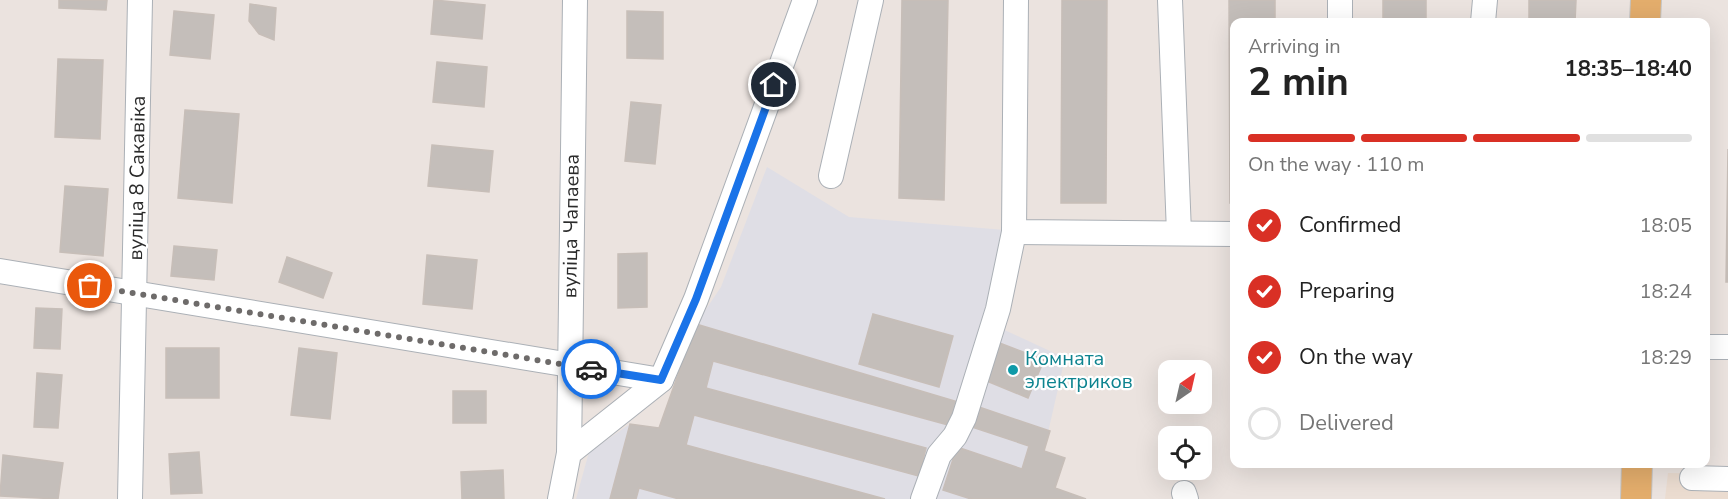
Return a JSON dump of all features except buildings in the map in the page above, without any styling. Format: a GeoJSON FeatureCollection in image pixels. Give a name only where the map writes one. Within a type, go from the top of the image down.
{"type":"FeatureCollection","features":[{"type":"Feature","properties":{"kind":"main road"},"geometry":{"type":"LineString","coordinates":[[1645,18],[1646,0]]}},
{"type":"Feature","properties":{"kind":"main road"},"geometry":{"type":"LineString","coordinates":[[1636,499],[1637,468]]}},
{"type":"Feature","properties":{"kind":"street","name":"вуліца 8 Сакавіка"},"geometry":{"type":"LineString","coordinates":[[130,499],[140,0]]}},
{"type":"Feature","properties":{"kind":"street","name":"вуліца Чапаева"},"geometry":{"type":"LineString","coordinates":[[560,499],[570,453],[569,365],[575,0]]}},
{"type":"Feature","properties":{"kind":"street"},"geometry":{"type":"LineString","coordinates":[[570,453],[661,380],[696,299],[805,0]]}},
{"type":"Feature","properties":{"kind":"street"},"geometry":{"type":"LineString","coordinates":[[831,176],[871,0]]}},
{"type":"Feature","properties":{"kind":"street"},"geometry":{"type":"LineString","coordinates":[[923,499],[939,455],[955,436],[964,418],[998,309],[1014,232],[1016,0]]}},
{"type":"Feature","properties":{"kind":"street"},"geometry":{"type":"LineString","coordinates":[[1170,0],[1179,233]]}},
{"type":"Feature","properties":{"kind":"street"},"geometry":{"type":"LineString","coordinates":[[1340,0],[1340,18]]}},
{"type":"Feature","properties":{"kind":"street"},"geometry":{"type":"LineString","coordinates":[[1483,18],[1485,0]]}},
{"type":"Feature","properties":{"kind":"street"},"geometry":{"type":"LineString","coordinates":[[1014,232],[1230,234]]}},
{"type":"Feature","properties":{"kind":"street"},"geometry":{"type":"LineString","coordinates":[[0,271],[661,380]]}},
{"type":"Feature","properties":{"kind":"street"},"geometry":{"type":"LineString","coordinates":[[1710,347],[1728,347]]}},
{"type":"Feature","properties":{"kind":"street"},"geometry":{"type":"LineString","coordinates":[[1692,478],[1728,479]]}},
{"type":"Feature","properties":{"kind":"shaded area"},"geometry":{"type":"Polygon","coordinates":[[[767,167],[849,217],[1005,230],[983,320],[1065,358],[1044,450],[1065,458],[1055,488],[1086,499],[576,499],[589,452],[630,424],[659,428],[696,324],[721,287],[767,167]]]}},
{"type":"Feature","properties":{"kind":"shaded area"},"geometry":{"type":"Polygon","coordinates":[[[1668,473],[1728,474],[1728,499],[1665,499],[1668,473]]]}},
{"type":"Feature","properties":{"kind":"way so far"},"geometry":{"type":"LineString","coordinates":[[90,286],[591,369]]}},
{"type":"Feature","properties":{"kind":"place","name":"Комната электриков"},"geometry":{"type":"Point","coordinates":[1013,370]}},
{"type":"Feature","properties":{"kind":"route"},"geometry":{"type":"LineString","coordinates":[[591,369],[661,380],[696,299],[774,85]]}}]}
